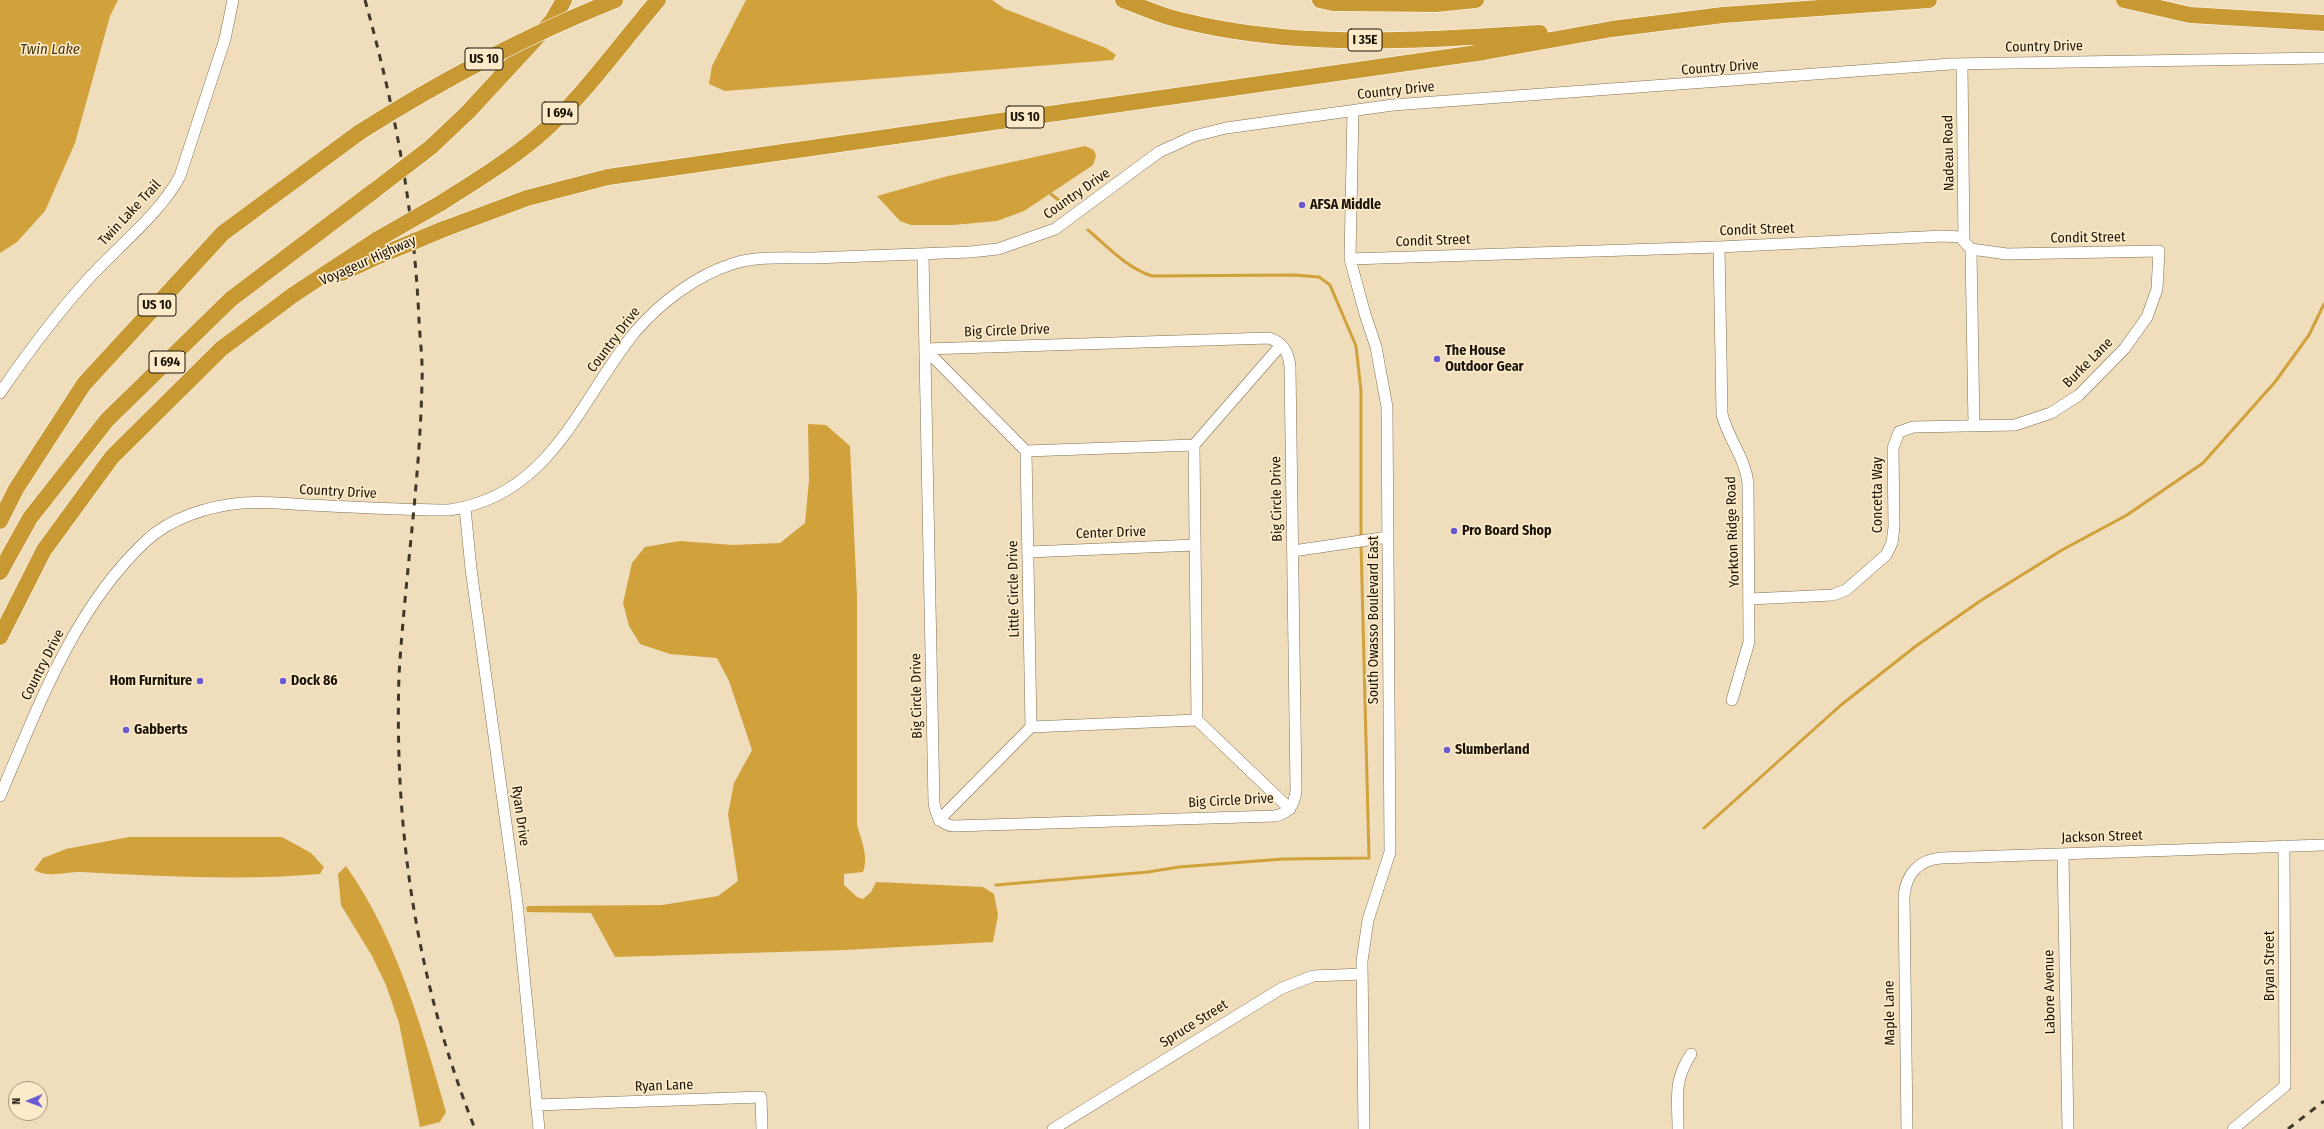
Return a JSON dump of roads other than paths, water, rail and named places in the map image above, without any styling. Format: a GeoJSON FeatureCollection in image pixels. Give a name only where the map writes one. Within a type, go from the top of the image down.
{"type":"FeatureCollection","features":[{"type":"Feature","properties":{"kind":"highway","name":"I 694"},"geometry":{"type":"LineString","coordinates":[[0,572],[30,518],[107,420],[232,299],[431,147],[468,112],[552,21],[564,0]]}},
{"type":"Feature","properties":{"kind":"highway","name":"US 10"},"geometry":{"type":"LineString","coordinates":[[0,521],[16,489],[84,384],[224,233],[360,132],[421,94],[486,58],[555,24],[615,0]]}},
{"type":"Feature","properties":{"kind":"highway","name":"I 694"},"geometry":{"type":"LineString","coordinates":[[0,637],[44,550],[112,457],[221,350],[293,295],[380,247],[441,203],[494,170],[537,137],[573,101],[658,0]]}},
{"type":"Feature","properties":{"kind":"highway","name":"I 35E"},"geometry":{"type":"LineString","coordinates":[[1123,0],[1179,20],[1234,31],[1291,39],[1402,41],[1612,29],[1723,15],[1929,0]]}},
{"type":"Feature","properties":{"kind":"highway"},"geometry":{"type":"LineString","coordinates":[[1320,0],[1333,3],[1436,4],[1476,0]]}},
{"type":"Feature","properties":{"kind":"highway"},"geometry":{"type":"LineString","coordinates":[[2124,0],[2190,15],[2324,23]]}},
{"type":"Feature","properties":{"kind":"highway","name":"Voyageur Highway"},"geometry":{"type":"LineString","coordinates":[[380,247],[444,229],[527,198],[608,176],[1476,53],[1612,29]]}},
{"type":"Feature","properties":{"kind":"street","name":"Twin Lake Trail"},"geometry":{"type":"LineString","coordinates":[[0,393],[51,324],[87,281],[160,206],[174,187],[225,39],[232,0]]}},
{"type":"Feature","properties":{"kind":"street","name":"Country Drive"},"geometry":{"type":"LineString","coordinates":[[0,796],[56,669],[89,611],[118,572],[147,540],[172,523],[198,513],[241,503],[413,510],[465,508],[490,500],[514,487],[545,460],[582,411],[634,333],[668,300],[703,277],[732,264],[767,259],[923,254],[998,249],[1055,229],[1159,152],[1194,136],[1226,128],[1393,105],[1689,85],[1962,64],[2324,58]]}},
{"type":"Feature","properties":{"kind":"street","name":"Nadeau Road"},"geometry":{"type":"LineString","coordinates":[[1962,64],[1965,232],[1967,245],[1974,426]]}},
{"type":"Feature","properties":{"kind":"street","name":"South Owasso Boulevard East"},"geometry":{"type":"LineString","coordinates":[[1353,111],[1350,259],[1364,314],[1376,347],[1387,407],[1390,852],[1365,932],[1362,974],[1364,1129]]}},
{"type":"Feature","properties":{"kind":"street","name":"Condit Street"},"geometry":{"type":"LineString","coordinates":[[1350,259],[1719,247],[1943,236],[1960,237],[1967,245],[2008,254],[2159,252]]}},
{"type":"Feature","properties":{"kind":"street","name":"Yorkton Ridge Road"},"geometry":{"type":"LineString","coordinates":[[1719,247],[1722,414],[1725,425],[1743,460],[1747,472],[1750,599],[1748,642],[1732,700]]}},
{"type":"Feature","properties":{"kind":"street","name":"Burke Lane"},"geometry":{"type":"LineString","coordinates":[[1974,426],[2009,426],[2033,420],[2064,406],[2096,380],[2137,333],[2147,317],[2157,289],[2159,252]]}},
{"type":"Feature","properties":{"kind":"street","name":"Big Circle Drive"},"geometry":{"type":"LineString","coordinates":[[923,254],[934,802],[940,820],[948,826],[954,826],[1275,816],[1290,809],[1296,798],[1296,790],[1289,362],[1286,351],[1281,345],[1268,338],[925,349]]}},
{"type":"Feature","properties":{"kind":"street"},"geometry":{"type":"LineString","coordinates":[[1196,720],[1194,445],[1281,345]]}},
{"type":"Feature","properties":{"kind":"street"},"geometry":{"type":"LineString","coordinates":[[925,349],[1026,451],[1194,445]]}},
{"type":"Feature","properties":{"kind":"street","name":"Concetta Way"},"geometry":{"type":"LineString","coordinates":[[1750,599],[1820,596],[1846,590],[1886,555],[1892,543],[1893,448],[1899,432],[1913,427],[1974,426]]}},
{"type":"Feature","properties":{"kind":"street","name":"Little Circle Drive"},"geometry":{"type":"LineString","coordinates":[[1026,451],[1031,727]]}},
{"type":"Feature","properties":{"kind":"street","name":"Ryan Drive"},"geometry":{"type":"LineString","coordinates":[[465,508],[471,568],[517,903],[539,1129]]}},
{"type":"Feature","properties":{"kind":"street"},"geometry":{"type":"LineString","coordinates":[[1293,551],[1388,536]]}},
{"type":"Feature","properties":{"kind":"street","name":"Center Drive"},"geometry":{"type":"LineString","coordinates":[[1029,552],[1195,544]]}},
{"type":"Feature","properties":{"kind":"street"},"geometry":{"type":"LineString","coordinates":[[940,820],[1031,727],[1196,720],[1290,809]]}},
{"type":"Feature","properties":{"kind":"street","name":"Jackson Street"},"geometry":{"type":"LineString","coordinates":[[1904,896],[1905,885],[1914,869],[1934,858],[2324,845]]}},
{"type":"Feature","properties":{"kind":"street","name":"Bryan Street"},"geometry":{"type":"LineString","coordinates":[[2233,1129],[2285,1086],[2284,846]]}},
{"type":"Feature","properties":{"kind":"street","name":"Labore Avenue"},"geometry":{"type":"LineString","coordinates":[[2063,854],[2068,1129]]}},
{"type":"Feature","properties":{"kind":"street","name":"Maple Lane"},"geometry":{"type":"LineString","coordinates":[[1904,896],[1907,1129]]}},
{"type":"Feature","properties":{"kind":"street","name":"Spruce Street"},"geometry":{"type":"LineString","coordinates":[[1052,1129],[1282,988],[1313,976],[1362,974]]}},
{"type":"Feature","properties":{"kind":"street"},"geometry":{"type":"LineString","coordinates":[[1678,1129],[1678,1083],[1681,1070],[1691,1054]]}},
{"type":"Feature","properties":{"kind":"street","name":"Ryan Lane"},"geometry":{"type":"LineString","coordinates":[[536,1105],[761,1097],[762,1129]]}},
{"type":"Feature","properties":{"kind":"water","name":"Twin Lake"},"geometry":{"type":"Polygon","coordinates":[[[0,0],[118,0],[110,16],[75,143],[45,211],[17,242],[0,253],[0,0]]]}},
{"type":"Feature","properties":{"kind":"water"},"geometry":{"type":"Polygon","coordinates":[[[746,0],[992,0],[1005,9],[1106,48],[1116,55],[1113,60],[725,91],[709,84],[712,66],[746,0]]]}},
{"type":"Feature","properties":{"kind":"water"},"geometry":{"type":"Polygon","coordinates":[[[1085,146],[1094,150],[1096,156],[1093,165],[1024,211],[997,221],[953,225],[911,225],[900,221],[877,196],[948,176],[1085,146]]]}},
{"type":"Feature","properties":{"kind":"water"},"geometry":{"type":"Polygon","coordinates":[[[808,424],[826,425],[850,446],[857,597],[857,825],[864,848],[865,866],[863,872],[844,874],[844,885],[857,897],[863,899],[871,892],[876,882],[983,887],[994,894],[998,915],[993,942],[845,950],[615,957],[591,913],[527,912],[526,908],[528,906],[662,905],[718,896],[738,881],[728,814],[734,783],[752,750],[729,681],[717,658],[670,654],[640,644],[629,626],[623,603],[632,563],[645,547],[680,541],[733,545],[780,543],[805,523],[809,480],[808,424]]]}},
{"type":"Feature","properties":{"kind":"water"},"geometry":{"type":"Polygon","coordinates":[[[129,837],[282,837],[311,853],[324,867],[320,874],[260,877],[200,877],[81,872],[46,874],[34,870],[43,858],[66,849],[129,837]]]}},
{"type":"Feature","properties":{"kind":"water"},"geometry":{"type":"Polygon","coordinates":[[[346,866],[364,893],[394,953],[406,985],[428,1049],[446,1112],[440,1122],[420,1127],[399,1023],[386,985],[372,956],[341,905],[338,874],[346,866]]]}},
{"type":"Feature","properties":{"kind":"waterway"},"geometry":{"type":"LineString","coordinates":[[1051,194],[1061,202]]}},
{"type":"Feature","properties":{"kind":"waterway"},"geometry":{"type":"LineString","coordinates":[[1088,230],[1110,250],[1134,268],[1152,276],[1294,275],[1319,277],[1330,285],[1356,346],[1361,391],[1361,538]]}},
{"type":"Feature","properties":{"kind":"waterway"},"geometry":{"type":"LineString","coordinates":[[1704,828],[1841,705],[1916,646],[1980,601],[2062,550],[2127,515],[2203,463],[2275,382],[2309,335],[2324,304]]}},
{"type":"Feature","properties":{"kind":"waterway"},"geometry":{"type":"LineString","coordinates":[[996,885],[1148,872],[1179,867],[1283,859],[1369,858],[1361,544]]}},
{"type":"Feature","properties":{"kind":"railway"},"geometry":{"type":"LineString","coordinates":[[365,0],[376,40],[394,119],[408,198],[413,238],[422,358],[421,419],[399,675],[398,734],[406,849],[413,906],[424,963],[438,1019],[455,1074],[475,1129]]}},
{"type":"Feature","properties":{"kind":"railway"},"geometry":{"type":"LineString","coordinates":[[2288,1129],[2324,1101]]}},
{"type":"Feature","properties":{"kind":"place","name":"AFSA Middle"},"geometry":{"type":"Point","coordinates":[1302,205]}},
{"type":"Feature","properties":{"kind":"place","name":"The House Outdoor Gear"},"geometry":{"type":"Point","coordinates":[1437,359]}},
{"type":"Feature","properties":{"kind":"place","name":"Pro Board Shop"},"geometry":{"type":"Point","coordinates":[1454,531]}},
{"type":"Feature","properties":{"kind":"place","name":"Hom Furniture"},"geometry":{"type":"Point","coordinates":[200,681]}},
{"type":"Feature","properties":{"kind":"place","name":"Dock 86"},"geometry":{"type":"Point","coordinates":[283,681]}},
{"type":"Feature","properties":{"kind":"place","name":"Gabberts"},"geometry":{"type":"Point","coordinates":[126,730]}},
{"type":"Feature","properties":{"kind":"place","name":"Slumberland"},"geometry":{"type":"Point","coordinates":[1447,750]}}]}
